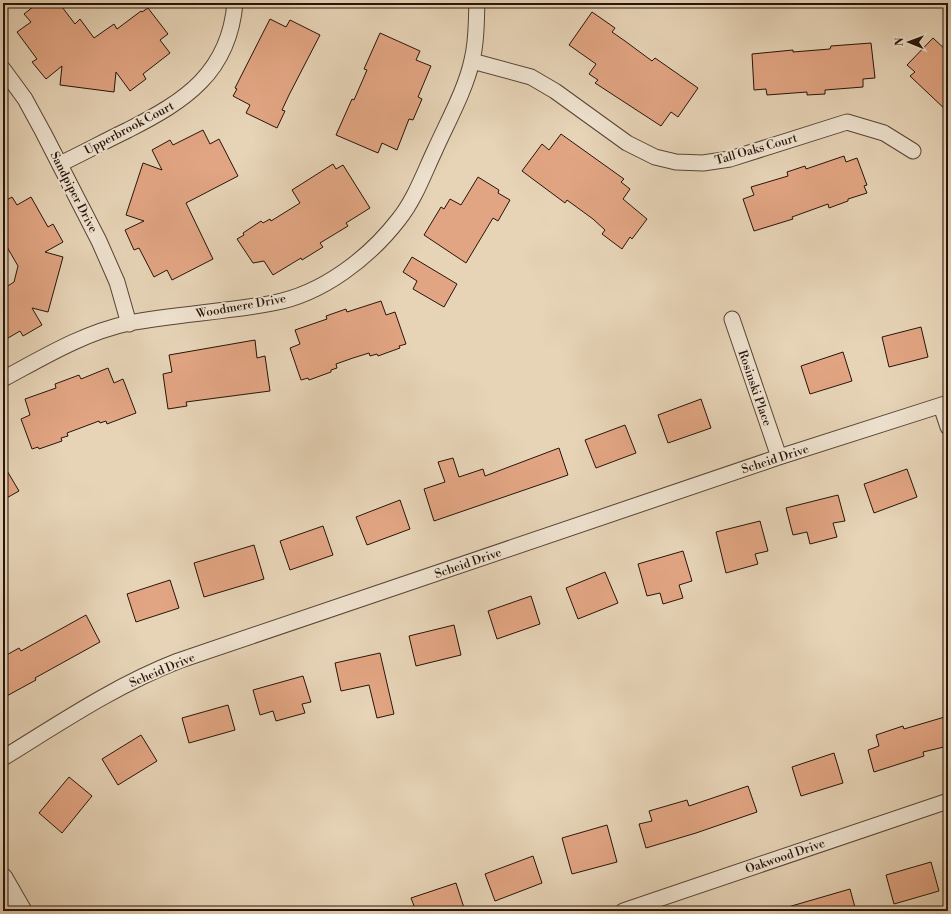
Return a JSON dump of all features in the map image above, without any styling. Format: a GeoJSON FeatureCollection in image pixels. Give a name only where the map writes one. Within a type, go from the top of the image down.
{"type":"FeatureCollection","features":[{"type":"Feature","properties":{"kind":"street","name":"Upperbrook Court"},"geometry":{"type":"LineString","coordinates":[[60,164],[164,112],[206,78],[220,57],[230,35],[235,3]]}},
{"type":"Feature","properties":{"kind":"street","name":"Woodmere Drive"},"geometry":{"type":"LineString","coordinates":[[3,379],[86,335],[129,324],[274,303],[302,295],[351,266],[375,247],[400,218],[418,186],[457,101],[472,61],[476,32],[477,3]]}},
{"type":"Feature","properties":{"kind":"street","name":"Tall Oaks Court"},"geometry":{"type":"LineString","coordinates":[[472,61],[531,77],[555,91],[627,143],[655,157],[676,162],[703,163],[730,158],[847,122],[884,133],[913,151]]}},
{"type":"Feature","properties":{"kind":"street","name":"Sandpiper Drive"},"geometry":{"type":"LineString","coordinates":[[3,69],[25,99],[60,164],[117,282],[129,324]]}},
{"type":"Feature","properties":{"kind":"street","name":"Rosinski Place"},"geometry":{"type":"LineString","coordinates":[[732,319],[779,458]]}},
{"type":"Feature","properties":{"kind":"street","name":"Scheid Drive"},"geometry":{"type":"LineString","coordinates":[[3,758],[117,690],[166,666],[779,458],[944,405]]}},
{"type":"Feature","properties":{"kind":"street"},"geometry":{"type":"LineString","coordinates":[[944,405],[948,427]]}},
{"type":"Feature","properties":{"kind":"street","name":"Oakwood Drive"},"geometry":{"type":"LineString","coordinates":[[623,911],[948,801]]}},
{"type":"Feature","properties":{"kind":"street"},"geometry":{"type":"LineString","coordinates":[[3,878],[22,911]]}},
{"type":"Feature","properties":{"kind":"building"},"geometry":{"type":"Polygon","coordinates":[[[38,3],[59,3],[75,24],[80,19],[94,38],[114,24],[117,29],[141,11],[142,12],[148,8],[168,34],[160,40],[170,53],[143,74],[146,79],[130,91],[116,72],[114,92],[60,85],[62,66],[46,79],[32,62],[37,59],[17,32],[31,22],[24,14],[38,3]]]}},
{"type":"Feature","properties":{"kind":"building"},"geometry":{"type":"Polygon","coordinates":[[[592,12],[615,28],[612,32],[652,61],[655,58],[698,88],[678,117],[671,112],[661,126],[595,83],[598,80],[589,74],[596,64],[569,45],[592,12]]]}},
{"type":"Feature","properties":{"kind":"building"},"geometry":{"type":"Polygon","coordinates":[[[270,19],[286,27],[290,20],[320,35],[282,110],[285,111],[277,128],[246,113],[250,105],[233,96],[237,89],[235,88],[270,19]]]}},
{"type":"Feature","properties":{"kind":"building"},"geometry":{"type":"Polygon","coordinates":[[[380,33],[420,51],[416,60],[431,66],[418,97],[422,99],[413,120],[409,119],[397,150],[382,143],[378,153],[336,135],[367,70],[364,69],[380,33]]]}},
{"type":"Feature","properties":{"kind":"building"},"geometry":{"type":"Polygon","coordinates":[[[933,38],[948,52],[948,112],[910,76],[915,72],[907,65],[933,38]]]}},
{"type":"Feature","properties":{"kind":"building"},"geometry":{"type":"Polygon","coordinates":[[[871,43],[875,78],[863,79],[863,87],[825,90],[825,94],[807,95],[807,92],[767,95],[766,89],[754,90],[752,54],[793,50],[793,52],[830,49],[831,46],[871,43]]]}},
{"type":"Feature","properties":{"kind":"building"},"geometry":{"type":"Polygon","coordinates":[[[203,130],[210,144],[219,139],[238,176],[186,203],[213,259],[172,280],[167,270],[154,277],[139,248],[134,250],[125,230],[144,221],[126,215],[143,163],[162,170],[152,150],[170,140],[173,145],[203,130]]]}},
{"type":"Feature","properties":{"kind":"building"},"geometry":{"type":"Polygon","coordinates":[[[561,134],[624,179],[621,182],[630,189],[623,199],[647,219],[632,239],[630,237],[622,249],[602,234],[605,230],[593,219],[567,200],[565,203],[522,171],[542,144],[549,150],[561,134]]]}},
{"type":"Feature","properties":{"kind":"building"},"geometry":{"type":"Polygon","coordinates":[[[844,156],[846,162],[857,158],[867,185],[864,186],[867,193],[848,199],[848,201],[829,208],[828,204],[792,217],[793,219],[754,231],[743,199],[754,195],[751,187],[788,176],[787,172],[805,166],[806,169],[844,156]]]}},
{"type":"Feature","properties":{"kind":"building"},"geometry":{"type":"Polygon","coordinates":[[[333,164],[336,169],[343,165],[370,208],[346,223],[348,226],[320,243],[323,247],[273,275],[264,261],[253,263],[237,239],[261,221],[263,223],[270,219],[271,221],[300,203],[292,190],[333,164]]]}},
{"type":"Feature","properties":{"kind":"building"},"geometry":{"type":"Polygon","coordinates":[[[478,177],[499,190],[498,193],[510,200],[498,221],[493,218],[466,263],[424,235],[441,207],[444,209],[450,199],[461,205],[478,177]]]}},
{"type":"Feature","properties":{"kind":"building"},"geometry":{"type":"Polygon","coordinates":[[[12,197],[17,205],[31,197],[48,227],[53,224],[63,242],[45,252],[63,257],[48,312],[32,308],[42,325],[23,336],[20,331],[3,341],[3,289],[14,282],[18,266],[3,240],[3,202],[12,197]]]}},
{"type":"Feature","properties":{"kind":"building"},"geometry":{"type":"Polygon","coordinates":[[[412,257],[457,284],[444,307],[413,289],[417,281],[403,272],[412,257]]]}},
{"type":"Feature","properties":{"kind":"building"},"geometry":{"type":"Polygon","coordinates":[[[381,301],[386,315],[395,312],[406,344],[399,346],[400,348],[378,356],[377,354],[370,356],[369,353],[353,358],[336,364],[337,368],[331,370],[331,372],[309,380],[308,378],[301,380],[290,348],[300,344],[295,330],[327,319],[326,316],[346,309],[347,312],[381,301]]]}},
{"type":"Feature","properties":{"kind":"building"},"geometry":{"type":"Polygon","coordinates":[[[921,327],[928,357],[889,367],[882,337],[921,327]]]}},
{"type":"Feature","properties":{"kind":"building"},"geometry":{"type":"Polygon","coordinates":[[[255,340],[257,358],[265,356],[270,391],[186,402],[187,406],[168,409],[163,374],[172,372],[169,355],[255,340]]]}},
{"type":"Feature","properties":{"kind":"building"},"geometry":{"type":"Polygon","coordinates":[[[843,352],[852,381],[810,394],[801,366],[843,352]]]}},
{"type":"Feature","properties":{"kind":"building"},"geometry":{"type":"Polygon","coordinates":[[[108,368],[114,383],[123,379],[136,413],[107,424],[106,421],[100,423],[99,421],[67,433],[68,436],[61,438],[62,441],[39,449],[38,447],[32,449],[21,419],[30,415],[25,399],[56,388],[55,384],[79,375],[81,379],[108,368]]]}},
{"type":"Feature","properties":{"kind":"building"},"geometry":{"type":"Polygon","coordinates":[[[701,399],[711,428],[668,443],[658,415],[701,399]]]}},
{"type":"Feature","properties":{"kind":"building"},"geometry":{"type":"Polygon","coordinates":[[[625,425],[636,453],[596,468],[585,440],[625,425]]]}},
{"type":"Feature","properties":{"kind":"building"},"geometry":{"type":"Polygon","coordinates":[[[559,448],[568,475],[434,521],[424,489],[445,482],[438,462],[453,458],[459,477],[483,469],[485,476],[559,448]]]}},
{"type":"Feature","properties":{"kind":"building"},"geometry":{"type":"Polygon","coordinates":[[[3,464],[19,491],[3,500],[3,464]]]}},
{"type":"Feature","properties":{"kind":"building"},"geometry":{"type":"Polygon","coordinates":[[[907,469],[917,497],[874,513],[864,484],[907,469]]]}},
{"type":"Feature","properties":{"kind":"building"},"geometry":{"type":"Polygon","coordinates":[[[838,495],[845,521],[833,523],[837,537],[810,544],[807,532],[793,535],[786,508],[838,495]]]}},
{"type":"Feature","properties":{"kind":"building"},"geometry":{"type":"Polygon","coordinates":[[[400,500],[410,529],[367,545],[356,517],[400,500]]]}},
{"type":"Feature","properties":{"kind":"building"},"geometry":{"type":"Polygon","coordinates":[[[760,521],[768,551],[755,554],[758,564],[726,573],[716,532],[760,521]]]}},
{"type":"Feature","properties":{"kind":"building"},"geometry":{"type":"Polygon","coordinates":[[[323,526],[333,555],[290,570],[280,541],[323,526]]]}},
{"type":"Feature","properties":{"kind":"building"},"geometry":{"type":"Polygon","coordinates":[[[254,545],[264,579],[204,597],[194,563],[254,545]]]}},
{"type":"Feature","properties":{"kind":"building"},"geometry":{"type":"Polygon","coordinates":[[[683,551],[692,581],[679,585],[683,598],[663,604],[660,593],[647,596],[638,564],[683,551]]]}},
{"type":"Feature","properties":{"kind":"building"},"geometry":{"type":"Polygon","coordinates":[[[605,572],[618,603],[578,619],[566,588],[605,572]]]}},
{"type":"Feature","properties":{"kind":"building"},"geometry":{"type":"Polygon","coordinates":[[[170,580],[179,608],[136,622],[127,594],[170,580]]]}},
{"type":"Feature","properties":{"kind":"building"},"geometry":{"type":"Polygon","coordinates":[[[531,596],[540,624],[497,639],[488,611],[531,596]]]}},
{"type":"Feature","properties":{"kind":"building"},"geometry":{"type":"Polygon","coordinates":[[[86,615],[100,642],[35,678],[36,680],[3,698],[3,657],[19,648],[21,651],[86,615]]]}},
{"type":"Feature","properties":{"kind":"building"},"geometry":{"type":"Polygon","coordinates":[[[454,625],[461,655],[416,666],[409,636],[454,625]]]}},
{"type":"Feature","properties":{"kind":"building"},"geometry":{"type":"Polygon","coordinates":[[[380,653],[394,714],[377,718],[369,685],[341,691],[335,663],[380,653]]]}},
{"type":"Feature","properties":{"kind":"building"},"geometry":{"type":"Polygon","coordinates":[[[303,676],[311,702],[302,704],[305,713],[276,721],[273,711],[260,715],[253,690],[303,676]]]}},
{"type":"Feature","properties":{"kind":"building"},"geometry":{"type":"Polygon","coordinates":[[[228,705],[235,730],[189,743],[182,718],[228,705]]]}},
{"type":"Feature","properties":{"kind":"building"},"geometry":{"type":"Polygon","coordinates":[[[948,716],[948,746],[923,752],[924,756],[874,772],[868,750],[879,746],[876,735],[903,726],[904,729],[948,716]]]}},
{"type":"Feature","properties":{"kind":"building"},"geometry":{"type":"Polygon","coordinates":[[[141,735],[157,761],[118,785],[102,759],[141,735]]]}},
{"type":"Feature","properties":{"kind":"building"},"geometry":{"type":"Polygon","coordinates":[[[834,753],[843,783],[801,796],[792,767],[834,753]]]}},
{"type":"Feature","properties":{"kind":"building"},"geometry":{"type":"Polygon","coordinates":[[[69,777],[92,796],[62,833],[39,813],[69,777]]]}},
{"type":"Feature","properties":{"kind":"building"},"geometry":{"type":"Polygon","coordinates":[[[748,786],[757,812],[646,848],[639,824],[652,821],[649,811],[687,800],[689,806],[748,786]]]}},
{"type":"Feature","properties":{"kind":"building"},"geometry":{"type":"Polygon","coordinates":[[[607,825],[617,862],[572,874],[562,838],[607,825]]]}},
{"type":"Feature","properties":{"kind":"building"},"geometry":{"type":"Polygon","coordinates":[[[533,856],[542,883],[495,901],[485,874],[533,856]]]}},
{"type":"Feature","properties":{"kind":"building"},"geometry":{"type":"Polygon","coordinates":[[[931,862],[939,891],[894,904],[886,875],[931,862]]]}},
{"type":"Feature","properties":{"kind":"building"},"geometry":{"type":"Polygon","coordinates":[[[456,883],[465,911],[416,911],[411,898],[456,883]]]}},
{"type":"Feature","properties":{"kind":"building"},"geometry":{"type":"Polygon","coordinates":[[[850,889],[856,911],[789,911],[788,907],[850,889]]]}}]}
